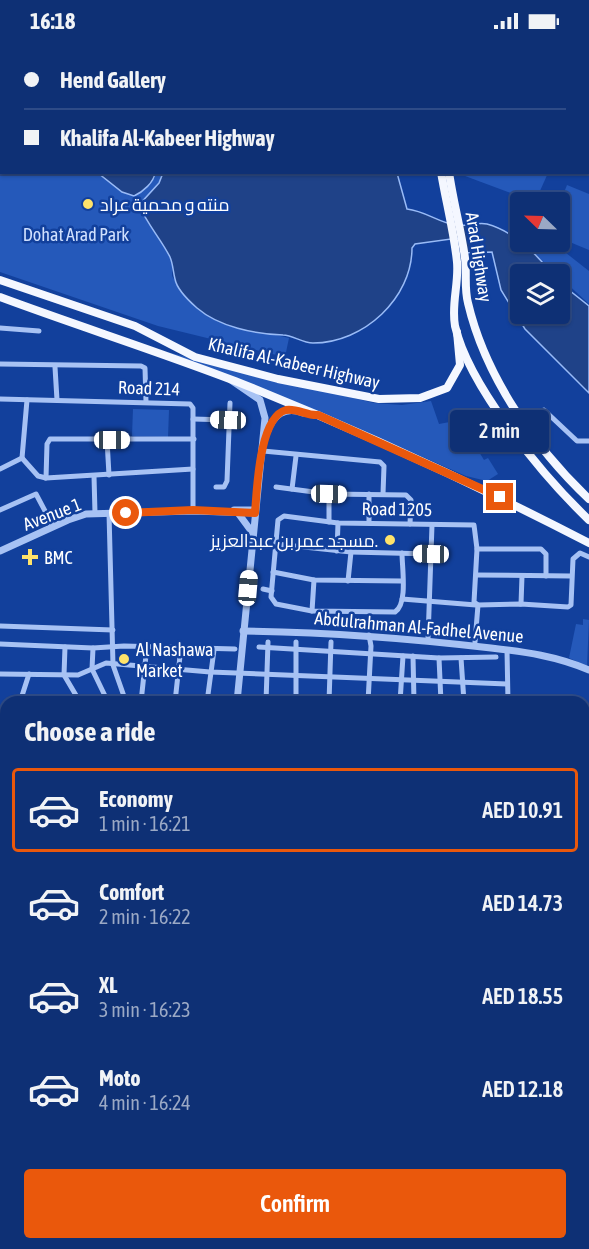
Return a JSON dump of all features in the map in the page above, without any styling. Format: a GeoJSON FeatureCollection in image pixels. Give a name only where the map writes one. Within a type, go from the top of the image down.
{"type":"FeatureCollection","features":[{"type":"Feature","properties":{"kind":"main road","name":"Arad Highway"},"geometry":{"type":"LineString","coordinates":[[442,174],[450,204],[473,319],[497,377],[536,438],[589,499]]}},
{"type":"Feature","properties":{"kind":"main road","name":"Arad Highway"},"geometry":{"type":"LineString","coordinates":[[449,174],[450,204]]}},
{"type":"Feature","properties":{"kind":"main road","name":"Arad Highway"},"geometry":{"type":"LineString","coordinates":[[457,332],[453,305],[461,256]]}},
{"type":"Feature","properties":{"kind":"main road","name":"Khalifa Al-Kabeer Highway"},"geometry":{"type":"LineString","coordinates":[[0,280],[135,326],[195,357],[309,386],[379,399],[420,398],[447,388],[460,365],[457,332]]}},
{"type":"Feature","properties":{"kind":"main road","name":"Khalifa Al-Kabeer Highway"},"geometry":{"type":"LineString","coordinates":[[0,297],[231,380],[318,415],[465,480],[589,543]]}},
{"type":"Feature","properties":{"kind":"main road"},"geometry":{"type":"LineString","coordinates":[[457,332],[470,362],[498,411],[552,483],[589,520]]}},
{"type":"Feature","properties":{"kind":"street"},"geometry":{"type":"LineString","coordinates":[[0,328],[39,331]]}},
{"type":"Feature","properties":{"kind":"street"},"geometry":{"type":"LineString","coordinates":[[0,364],[55,367],[143,366],[147,375],[146,402]]}},
{"type":"Feature","properties":{"kind":"street"},"geometry":{"type":"LineString","coordinates":[[55,367],[57,400]]}},
{"type":"Feature","properties":{"kind":"street"},"geometry":{"type":"LineString","coordinates":[[231,380],[262,403],[265,413],[265,438],[252,533],[236,696]]}},
{"type":"Feature","properties":{"kind":"street","name":"Road 214"},"geometry":{"type":"LineString","coordinates":[[0,399],[187,403],[193,408],[194,419],[193,510]]}},
{"type":"Feature","properties":{"kind":"street"},"geometry":{"type":"LineString","coordinates":[[27,400],[22,458],[38,476],[46,478],[94,476],[193,469]]}},
{"type":"Feature","properties":{"kind":"street"},"geometry":{"type":"LineString","coordinates":[[216,487],[224,487],[227,481],[230,403]]}},
{"type":"Feature","properties":{"kind":"street"},"geometry":{"type":"LineString","coordinates":[[265,438],[271,422],[282,412],[294,410],[318,415]]}},
{"type":"Feature","properties":{"kind":"street"},"geometry":{"type":"LineString","coordinates":[[523,420],[544,410],[577,441],[589,441]]}},
{"type":"Feature","properties":{"kind":"street"},"geometry":{"type":"LineString","coordinates":[[194,419],[228,420]]}},
{"type":"Feature","properties":{"kind":"street"},"geometry":{"type":"LineString","coordinates":[[46,478],[47,444],[50,439],[194,439]]}},
{"type":"Feature","properties":{"kind":"street"},"geometry":{"type":"LineString","coordinates":[[107,440],[109,475]]}},
{"type":"Feature","properties":{"kind":"street"},"geometry":{"type":"LineString","coordinates":[[263,451],[296,456],[381,462],[384,466],[383,494]]}},
{"type":"Feature","properties":{"kind":"street"},"geometry":{"type":"LineString","coordinates":[[292,489],[296,456]]}},
{"type":"Feature","properties":{"kind":"street"},"geometry":{"type":"LineString","coordinates":[[0,469],[22,458]]}},
{"type":"Feature","properties":{"kind":"street"},"geometry":{"type":"LineString","coordinates":[[94,476],[95,513]]}},
{"type":"Feature","properties":{"kind":"street"},"geometry":{"type":"LineString","coordinates":[[276,487],[329,494],[409,496],[410,524]]}},
{"type":"Feature","properties":{"kind":"street"},"geometry":{"type":"LineString","coordinates":[[252,533],[239,511],[257,491]]}},
{"type":"Feature","properties":{"kind":"street"},"geometry":{"type":"LineString","coordinates":[[0,510],[36,494],[53,526]]}},
{"type":"Feature","properties":{"kind":"street"},"geometry":{"type":"LineString","coordinates":[[329,494],[329,522]]}},
{"type":"Feature","properties":{"kind":"street"},"geometry":{"type":"LineString","coordinates":[[369,494],[369,523]]}},
{"type":"Feature","properties":{"kind":"street","name":"Avenue 1"},"geometry":{"type":"LineString","coordinates":[[0,551],[73,518],[95,513],[193,510],[255,512]]}},
{"type":"Feature","properties":{"kind":"street"},"geometry":{"type":"LineString","coordinates":[[109,513],[113,665],[124,696]]}},
{"type":"Feature","properties":{"kind":"street","name":"Road 1205"},"geometry":{"type":"LineString","coordinates":[[312,611],[273,602],[273,572],[280,517],[338,523],[474,525],[477,549],[475,642]]}},
{"type":"Feature","properties":{"kind":"street"},"geometry":{"type":"LineString","coordinates":[[337,551],[338,523]]}},
{"type":"Feature","properties":{"kind":"street"},"geometry":{"type":"LineString","coordinates":[[428,639],[432,525]]}},
{"type":"Feature","properties":{"kind":"street"},"geometry":{"type":"LineString","coordinates":[[276,544],[351,552],[431,554]]}},
{"type":"Feature","properties":{"kind":"street"},"geometry":{"type":"LineString","coordinates":[[477,549],[541,549],[546,554],[546,576]]}},
{"type":"Feature","properties":{"kind":"street"},"geometry":{"type":"LineString","coordinates":[[348,581],[351,552]]}},
{"type":"Feature","properties":{"kind":"street"},"geometry":{"type":"LineString","coordinates":[[402,599],[568,607],[571,604],[570,576],[575,555],[580,553],[589,557]]}},
{"type":"Feature","properties":{"kind":"street"},"geometry":{"type":"LineString","coordinates":[[314,580],[312,611],[394,612],[400,607],[402,599],[402,554]]}},
{"type":"Feature","properties":{"kind":"street"},"geometry":{"type":"LineString","coordinates":[[273,572],[314,580],[401,581]]}},
{"type":"Feature","properties":{"kind":"street"},"geometry":{"type":"LineString","coordinates":[[476,575],[570,576]]}},
{"type":"Feature","properties":{"kind":"street"},"geometry":{"type":"LineString","coordinates":[[521,604],[522,576]]}},
{"type":"Feature","properties":{"kind":"street"},"geometry":{"type":"LineString","coordinates":[[262,589],[272,591]]}},
{"type":"Feature","properties":{"kind":"street"},"geometry":{"type":"LineString","coordinates":[[0,626],[113,630]]}},
{"type":"Feature","properties":{"kind":"street","name":"Abdulrahman Al-Fadhel Avenue"},"geometry":{"type":"LineString","coordinates":[[243,631],[428,639],[550,656],[589,670]]}},
{"type":"Feature","properties":{"kind":"street"},"geometry":{"type":"LineString","coordinates":[[369,696],[373,635]]}},
{"type":"Feature","properties":{"kind":"street"},"geometry":{"type":"LineString","coordinates":[[296,642],[296,696]]}},
{"type":"Feature","properties":{"kind":"street"},"geometry":{"type":"LineString","coordinates":[[329,696],[331,642]]}},
{"type":"Feature","properties":{"kind":"street"},"geometry":{"type":"LineString","coordinates":[[0,644],[93,648],[147,646],[235,649]]}},
{"type":"Feature","properties":{"kind":"street"},"geometry":{"type":"LineString","coordinates":[[266,696],[268,645]]}},
{"type":"Feature","properties":{"kind":"street"},"geometry":{"type":"LineString","coordinates":[[258,647],[268,645],[295,651],[439,658],[496,657]]}},
{"type":"Feature","properties":{"kind":"street"},"geometry":{"type":"LineString","coordinates":[[142,696],[147,646]]}},
{"type":"Feature","properties":{"kind":"street"},"geometry":{"type":"LineString","coordinates":[[65,647],[64,675],[76,696]]}},
{"type":"Feature","properties":{"kind":"street"},"geometry":{"type":"LineString","coordinates":[[176,696],[181,647]]}},
{"type":"Feature","properties":{"kind":"street"},"geometry":{"type":"LineString","coordinates":[[93,648],[92,669],[105,696]]}},
{"type":"Feature","properties":{"kind":"street"},"geometry":{"type":"LineString","coordinates":[[208,696],[214,650]]}},
{"type":"Feature","properties":{"kind":"street"},"geometry":{"type":"LineString","coordinates":[[507,650],[508,696]]}},
{"type":"Feature","properties":{"kind":"street"},"geometry":{"type":"LineString","coordinates":[[401,696],[404,656]]}},
{"type":"Feature","properties":{"kind":"street"},"geometry":{"type":"LineString","coordinates":[[413,656],[414,696]]}},
{"type":"Feature","properties":{"kind":"street"},"geometry":{"type":"LineString","coordinates":[[439,658],[441,696]]}},
{"type":"Feature","properties":{"kind":"street"},"geometry":{"type":"LineString","coordinates":[[462,658],[464,696]]}},
{"type":"Feature","properties":{"kind":"street"},"geometry":{"type":"LineString","coordinates":[[0,674],[83,674],[103,663],[266,675],[507,684]]}},
{"type":"Feature","properties":{"kind":"street"},"geometry":{"type":"LineString","coordinates":[[22,696],[29,674]]}},
{"type":"Feature","properties":{"kind":"green space","name":"Dohat Arad Park"},"geometry":{"type":"Polygon","coordinates":[[[0,174],[99,174],[106,179],[146,188],[155,174],[162,174],[152,192],[172,263],[172,276],[184,294],[197,308],[224,323],[289,338],[285,357],[158,326],[0,272],[0,174]]]}},
{"type":"Feature","properties":{"kind":"green space"},"geometry":{"type":"Polygon","coordinates":[[[460,174],[548,174],[539,192],[510,193],[460,174]]]}},
{"type":"Feature","properties":{"kind":"green space"},"geometry":{"type":"Polygon","coordinates":[[[567,185],[589,194],[589,250],[570,242],[570,192],[564,192],[567,185]]]}},
{"type":"Feature","properties":{"kind":"green space"},"geometry":{"type":"Polygon","coordinates":[[[533,252],[565,252],[589,271],[589,304],[570,286],[570,264],[546,264],[533,252]]]}},
{"type":"Feature","properties":{"kind":"green space"},"geometry":{"type":"Polygon","coordinates":[[[167,352],[374,403],[402,405],[431,401],[439,424],[455,421],[462,424],[484,460],[488,458],[498,474],[487,481],[466,476],[341,421],[167,352]]]}},
{"type":"Feature","properties":{"kind":"green space"},"geometry":{"type":"Polygon","coordinates":[[[133,409],[169,410],[168,437],[132,436],[133,409]]]}},
{"type":"Feature","properties":{"kind":"green space"},"geometry":{"type":"Polygon","coordinates":[[[583,619],[589,620],[587,666],[569,658],[576,624],[583,625],[583,619]]]}},
{"type":"Feature","properties":{"kind":"shaded area"},"geometry":{"type":"Polygon","coordinates":[[[99,174],[155,174],[148,186],[134,196],[122,192],[99,174]]]}},
{"type":"Feature","properties":{"kind":"shaded area"},"geometry":{"type":"Polygon","coordinates":[[[163,174],[397,174],[407,209],[455,225],[487,224],[497,227],[510,235],[510,252],[533,252],[544,264],[510,264],[510,305],[501,290],[492,252],[462,253],[458,238],[415,244],[412,248],[410,266],[404,284],[382,314],[367,326],[350,335],[332,341],[309,343],[287,335],[261,333],[226,325],[197,308],[187,299],[176,283],[170,257],[139,205],[159,183],[163,174]]]}},
{"type":"Feature","properties":{"kind":"shaded area"},"geometry":{"type":"Polygon","coordinates":[[[570,291],[589,306],[589,393],[522,324],[570,324],[570,291]]]}},
{"type":"Feature","properties":{"kind":"place","name":"منته و محمية عراد"},"geometry":{"type":"Point","coordinates":[88,204]}},
{"type":"Feature","properties":{"kind":"place","name":"مسجد عمر بن عبدالعزيز."},"geometry":{"type":"Point","coordinates":[390,540]}},
{"type":"Feature","properties":{"kind":"place","name":"BMC"},"geometry":{"type":"Point","coordinates":[30,557]}},
{"type":"Feature","properties":{"kind":"place","name":"Al Nashawa Market"},"geometry":{"type":"Point","coordinates":[124,659]}},
{"type":"Feature","properties":{"kind":"route"},"geometry":{"type":"LineString","coordinates":[[126,513],[193,510],[255,513],[265,438],[271,422],[286,410],[318,415],[387,444],[500,497]]}}]}
